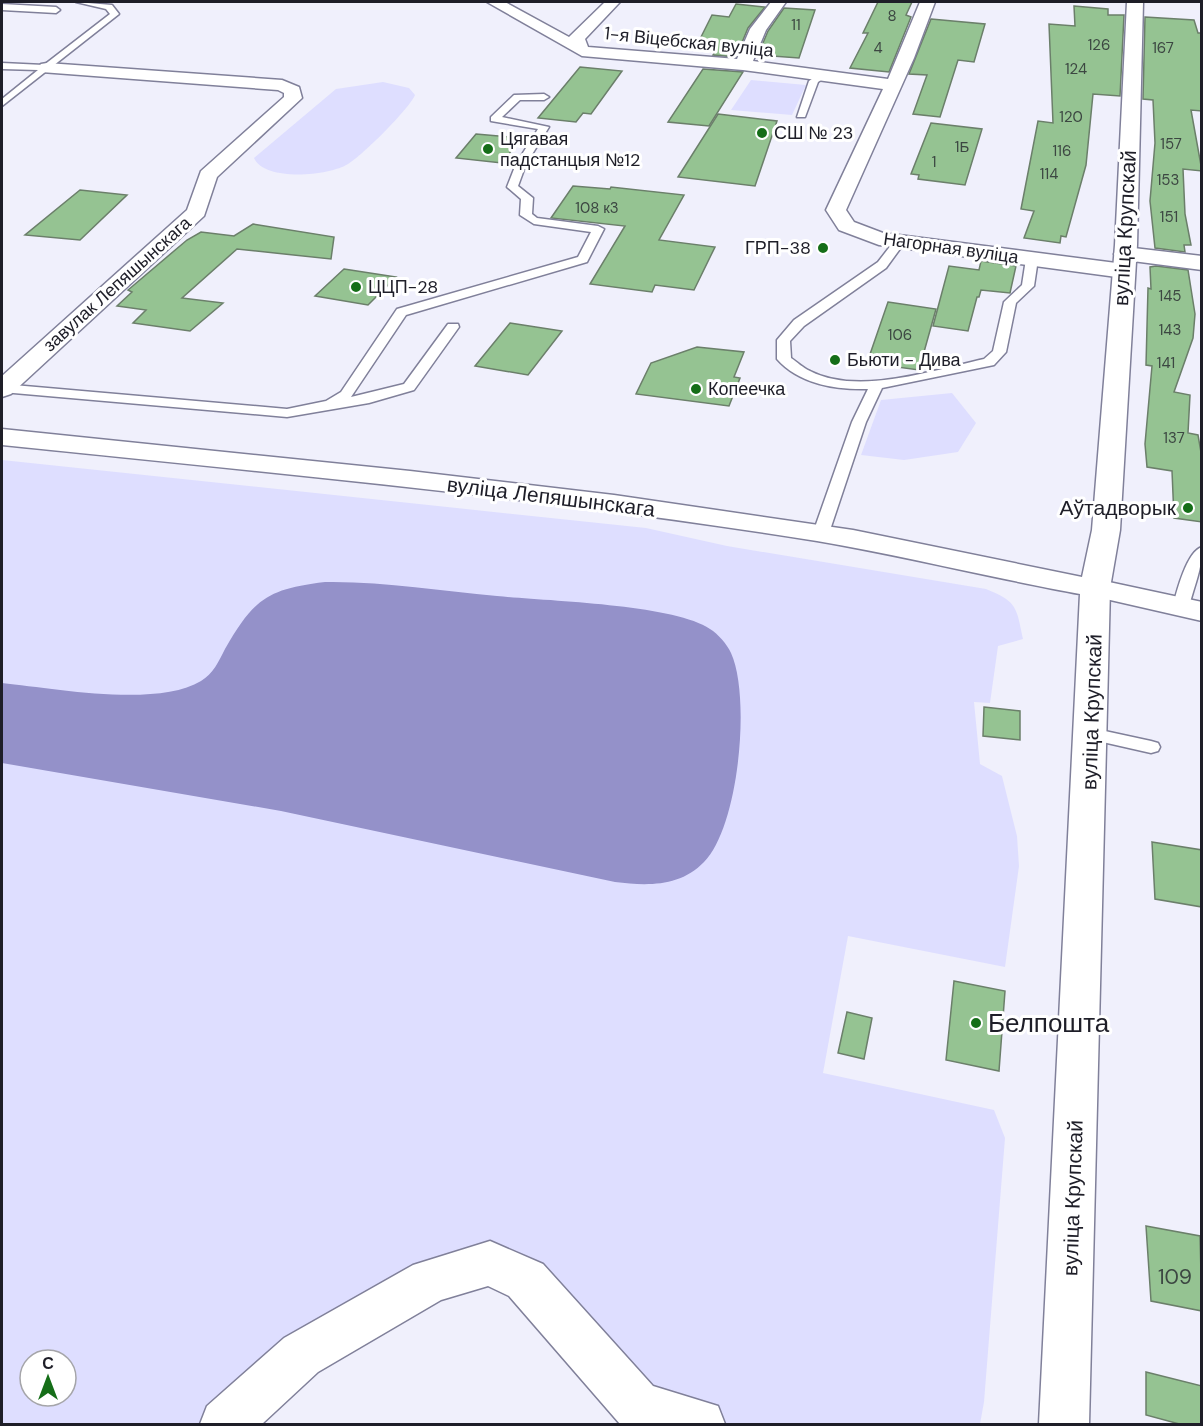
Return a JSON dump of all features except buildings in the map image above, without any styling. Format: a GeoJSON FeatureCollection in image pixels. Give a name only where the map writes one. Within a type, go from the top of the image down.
{"type":"FeatureCollection","features":[{"type":"Feature","properties":{"kind":"street","name":"1-я Віцебская вуліца"},"geometry":{"type":"LineString","coordinates":[[495,2],[582,51],[743,65],[891,85]]}},
{"type":"Feature","properties":{"kind":"street"},"geometry":{"type":"LineString","coordinates":[[582,51],[576,38],[613,2]]}},
{"type":"Feature","properties":{"kind":"street"},"geometry":{"type":"LineString","coordinates":[[743,65],[758,29],[779,2]]}},
{"type":"Feature","properties":{"kind":"street","name":"Нагорная вуліца"},"geometry":{"type":"LineString","coordinates":[[928,2],[906,58],[891,85],[836,210],[846,226],[879,239],[1032,259],[1202,263]]}},
{"type":"Feature","properties":{"kind":"street","name":"вуліца Крупскай"},"geometry":{"type":"LineString","coordinates":[[1064,1425],[1095,588],[1106,530],[1124,262],[1135,2]]}},
{"type":"Feature","properties":{"kind":"street","name":"завулак Лепяшынскага"},"geometry":{"type":"LineString","coordinates":[[2,388],[197,212],[208,175],[293,98],[293,91],[282,85],[47,68]]}},
{"type":"Feature","properties":{"kind":"street","name":"вуліца Лепяшынскага"},"geometry":{"type":"LineString","coordinates":[[2,437],[418,480],[821,533],[1191,609]]}},
{"type":"Feature","properties":{"kind":"street"},"geometry":{"type":"LineString","coordinates":[[225,1425],[301,1354],[430,1281],[490,1263],[526,1280],[638,1407],[700,1425]]}},
{"type":"Feature","properties":{"kind":"lane"},"geometry":{"type":"LineString","coordinates":[[2,104],[115,14],[109,7],[80,2]]}},
{"type":"Feature","properties":{"kind":"lane"},"geometry":{"type":"LineString","coordinates":[[2,7],[56,10]]}},
{"type":"Feature","properties":{"kind":"lane"},"geometry":{"type":"LineString","coordinates":[[2,66],[47,68]]}},
{"type":"Feature","properties":{"kind":"lane"},"geometry":{"type":"LineString","coordinates":[[801,115],[814,81],[822,76]]}},
{"type":"Feature","properties":{"kind":"lane"},"geometry":{"type":"LineString","coordinates":[[330,404],[346,395],[401,312],[583,259],[598,229],[534,221],[526,214],[527,198],[512,187],[514,174],[529,155],[544,127],[495,119],[517,97],[544,97]]}},
{"type":"Feature","properties":{"kind":"lane"},"geometry":{"type":"LineString","coordinates":[[899,242],[882,265],[799,323],[783,340],[784,358],[795,370],[818,381],[876,385],[989,362],[999,352],[1010,302],[1029,286],[1032,259]]}},
{"type":"Feature","properties":{"kind":"lane"},"geometry":{"type":"LineString","coordinates":[[2,388],[287,413],[369,399],[408,387],[453,327]]}},
{"type":"Feature","properties":{"kind":"lane"},"geometry":{"type":"LineString","coordinates":[[821,533],[859,422],[876,385]]}},
{"type":"Feature","properties":{"kind":"lane"},"geometry":{"type":"LineString","coordinates":[[1191,609],[1186,584],[1202,552]]}},
{"type":"Feature","properties":{"kind":"lane"},"geometry":{"type":"LineString","coordinates":[[1091,734],[1151,747]]}},
{"type":"Feature","properties":{"kind":"shaded area"},"geometry":{"type":"Polygon","coordinates":[[[751,80],[806,85],[792,115],[731,110],[751,80]]]}},
{"type":"Feature","properties":{"kind":"shaded area"},"geometry":{"type":"Polygon","coordinates":[[[383,82],[409,88],[415,95],[385,132],[348,164],[327,172],[284,174],[260,166],[254,158],[336,89],[383,82]]]}},
{"type":"Feature","properties":{"kind":"shaded area"},"geometry":{"type":"Polygon","coordinates":[[[952,393],[976,423],[958,452],[904,460],[861,455],[881,400],[952,393]]]}},
{"type":"Feature","properties":{"kind":"shaded area"},"geometry":{"type":"Polygon","coordinates":[[[2,460],[646,528],[727,546],[986,589],[1010,602],[1017,613],[1023,639],[998,646],[990,703],[974,702],[980,764],[1002,776],[1017,836],[1019,866],[1005,967],[848,936],[823,1073],[994,1110],[1005,1138],[984,1402],[980,1424],[668,1424],[630,1403],[485,1273],[222,1403],[201,1424],[2,1424],[2,460]]]}},
{"type":"Feature","properties":{"kind":"shaded area"},"geometry":{"type":"Polygon","coordinates":[[[325,582],[389,585],[608,605],[668,614],[692,621],[713,631],[731,653],[737,673],[740,699],[738,760],[733,792],[726,821],[716,845],[695,870],[674,880],[651,884],[615,882],[281,811],[2,763],[2,683],[75,692],[132,695],[182,689],[209,675],[245,618],[264,599],[289,588],[325,582]]]}},
{"type":"Feature","properties":{"kind":"place","name":"СШ № 23"},"geometry":{"type":"Point","coordinates":[762,133]}},
{"type":"Feature","properties":{"kind":"place","name":"Цягавая падстанцыя №12"},"geometry":{"type":"Point","coordinates":[488,149]}},
{"type":"Feature","properties":{"kind":"place","name":"ГРП-38"},"geometry":{"type":"Point","coordinates":[823,248]}},
{"type":"Feature","properties":{"kind":"place","name":"ЦЦП-28"},"geometry":{"type":"Point","coordinates":[356,287]}},
{"type":"Feature","properties":{"kind":"place","name":"Бьюти - Дива"},"geometry":{"type":"Point","coordinates":[835,360]}},
{"type":"Feature","properties":{"kind":"place","name":"Копеечка"},"geometry":{"type":"Point","coordinates":[696,389]}},
{"type":"Feature","properties":{"kind":"place","name":"Аўтадворык"},"geometry":{"type":"Point","coordinates":[1188,508]}},
{"type":"Feature","properties":{"kind":"place","name":"Белпошта"},"geometry":{"type":"Point","coordinates":[976,1023]}}]}
